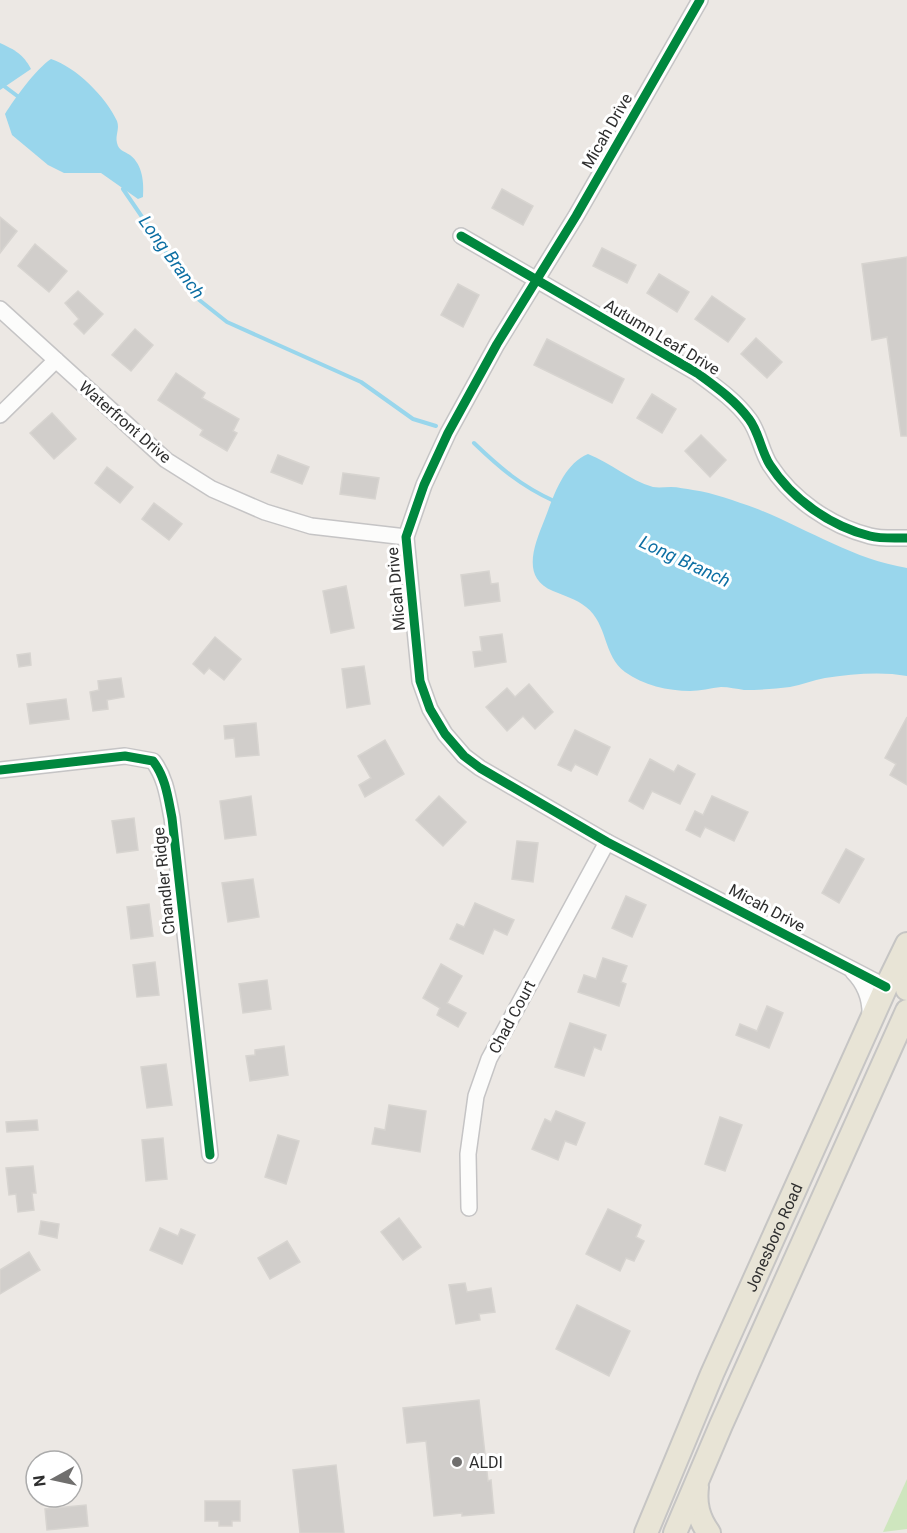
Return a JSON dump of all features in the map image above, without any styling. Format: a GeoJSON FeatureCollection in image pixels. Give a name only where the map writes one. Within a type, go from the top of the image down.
{"type":"FeatureCollection","features":[{"type":"Feature","properties":{"kind":"main road","name":"Jonesboro Road"},"geometry":{"type":"LineString","coordinates":[[646,1533],[712,1374],[870,1023],[896,988],[907,945]]}},
{"type":"Feature","properties":{"kind":"main road"},"geometry":{"type":"LineString","coordinates":[[889,1050],[897,1016],[894,996],[896,988]]}},
{"type":"Feature","properties":{"kind":"main road","name":"Jonesboro Road"},"geometry":{"type":"LineString","coordinates":[[675,1533],[907,1011]]}},
{"type":"Feature","properties":{"kind":"main road"},"geometry":{"type":"LineString","coordinates":[[697,1481],[696,1506],[709,1533]]}},
{"type":"Feature","properties":{"kind":"street","name":"Micah Drive"},"geometry":{"type":"LineString","coordinates":[[700,0],[576,216],[497,344],[448,433],[424,485],[406,537],[420,681],[430,709],[445,734],[464,756],[480,768],[607,842],[849,968],[896,988]]}},
{"type":"Feature","properties":{"kind":"street","name":"Autumn Leaf Drive"},"geometry":{"type":"LineString","coordinates":[[461,236],[697,373],[723,391],[751,421],[769,463],[787,488],[804,503],[836,523],[871,537],[907,538]]}},
{"type":"Feature","properties":{"kind":"street","name":"Waterfront Drive"},"geometry":{"type":"LineString","coordinates":[[0,309],[166,460],[212,489],[265,512],[311,526],[406,537]]}},
{"type":"Feature","properties":{"kind":"street"},"geometry":{"type":"LineString","coordinates":[[0,415],[56,360]]}},
{"type":"Feature","properties":{"kind":"street","name":"Chandler Ridge"},"geometry":{"type":"LineString","coordinates":[[0,770],[125,756],[153,761],[164,779],[172,818],[210,1155]]}},
{"type":"Feature","properties":{"kind":"street","name":"Chad Court"},"geometry":{"type":"LineString","coordinates":[[469,1208],[468,1154],[476,1096],[489,1059],[607,842]]}},
{"type":"Feature","properties":{"kind":"street"},"geometry":{"type":"LineString","coordinates":[[849,968],[861,981],[869,999],[870,1023]]}},
{"type":"Feature","properties":{"kind":"green space"},"geometry":{"type":"Polygon","coordinates":[[[907,1479],[907,1529],[883,1532],[907,1479]]]}},
{"type":"Feature","properties":{"kind":"water"},"geometry":{"type":"Polygon","coordinates":[[[0,43],[18,53],[31,69],[0,90],[0,43]]]}},
{"type":"Feature","properties":{"kind":"water"},"geometry":{"type":"Polygon","coordinates":[[[51,59],[80,76],[106,102],[118,124],[118,146],[134,159],[140,169],[143,180],[143,197],[138,199],[101,173],[64,173],[48,165],[12,135],[5,114],[32,77],[51,59]]]}},
{"type":"Feature","properties":{"kind":"water"},"geometry":{"type":"Polygon","coordinates":[[[588,454],[644,484],[701,491],[724,498],[755,508],[867,558],[907,568],[907,676],[877,673],[856,674],[779,688],[744,690],[721,687],[690,691],[656,686],[625,672],[613,657],[593,614],[578,602],[543,585],[533,570],[534,551],[555,492],[572,465],[588,454]]]}},
{"type":"Feature","properties":{"kind":"building"},"geometry":{"type":"Polygon","coordinates":[[[502,189],[533,206],[523,225],[492,208],[502,189]]]}},
{"type":"Feature","properties":{"kind":"building"},"geometry":{"type":"Polygon","coordinates":[[[0,217],[17,231],[0,253],[0,217]]]}},
{"type":"Feature","properties":{"kind":"building"},"geometry":{"type":"Polygon","coordinates":[[[35,244],[67,271],[49,292],[18,266],[35,244]]]}},
{"type":"Feature","properties":{"kind":"building"},"geometry":{"type":"Polygon","coordinates":[[[602,248],[636,265],[627,283],[593,266],[602,248]]]}},
{"type":"Feature","properties":{"kind":"building"},"geometry":{"type":"Polygon","coordinates":[[[907,257],[907,436],[901,436],[887,337],[872,340],[862,264],[907,257]]]}},
{"type":"Feature","properties":{"kind":"building"},"geometry":{"type":"Polygon","coordinates":[[[659,274],[689,292],[677,312],[647,293],[659,274]]]}},
{"type":"Feature","properties":{"kind":"building"},"geometry":{"type":"Polygon","coordinates":[[[458,284],[479,295],[463,327],[441,315],[458,284]]]}},
{"type":"Feature","properties":{"kind":"building"},"geometry":{"type":"Polygon","coordinates":[[[78,291],[103,314],[84,334],[74,324],[79,319],[65,303],[78,291]]]}},
{"type":"Feature","properties":{"kind":"building"},"geometry":{"type":"Polygon","coordinates":[[[712,296],[745,319],[728,342],[695,319],[712,296]]]}},
{"type":"Feature","properties":{"kind":"building"},"geometry":{"type":"Polygon","coordinates":[[[135,329],[153,345],[131,371],[112,355],[135,329]]]}},
{"type":"Feature","properties":{"kind":"building"},"geometry":{"type":"Polygon","coordinates":[[[756,338],[782,362],[767,378],[741,354],[756,338]]]}},
{"type":"Feature","properties":{"kind":"building"},"geometry":{"type":"Polygon","coordinates":[[[547,339],[624,379],[612,403],[534,365],[547,339]]]}},
{"type":"Feature","properties":{"kind":"building"},"geometry":{"type":"Polygon","coordinates":[[[176,373],[205,393],[202,398],[239,419],[233,431],[237,433],[227,451],[200,435],[203,430],[158,400],[176,373]]]}},
{"type":"Feature","properties":{"kind":"building"},"geometry":{"type":"Polygon","coordinates":[[[652,394],[676,409],[662,433],[637,418],[652,394]]]}},
{"type":"Feature","properties":{"kind":"building"},"geometry":{"type":"Polygon","coordinates":[[[52,413],[76,439],[54,459],[30,433],[52,413]]]}},
{"type":"Feature","properties":{"kind":"building"},"geometry":{"type":"Polygon","coordinates":[[[701,435],[726,460],[710,477],[685,451],[701,435]]]}},
{"type":"Feature","properties":{"kind":"building"},"geometry":{"type":"Polygon","coordinates":[[[278,455],[309,467],[302,484],[271,472],[278,455]]]}},
{"type":"Feature","properties":{"kind":"building"},"geometry":{"type":"Polygon","coordinates":[[[107,467],[133,487],[120,503],[95,483],[107,467]]]}},
{"type":"Feature","properties":{"kind":"building"},"geometry":{"type":"Polygon","coordinates":[[[343,473],[379,478],[375,499],[340,494],[343,473]]]}},
{"type":"Feature","properties":{"kind":"building"},"geometry":{"type":"Polygon","coordinates":[[[154,503],[182,524],[169,540],[142,519],[154,503]]]}},
{"type":"Feature","properties":{"kind":"building"},"geometry":{"type":"Polygon","coordinates":[[[489,571],[491,584],[498,583],[500,601],[465,606],[461,575],[489,571]]]}},
{"type":"Feature","properties":{"kind":"building"},"geometry":{"type":"Polygon","coordinates":[[[346,586],[354,628],[331,633],[323,591],[346,586]]]}},
{"type":"Feature","properties":{"kind":"building"},"geometry":{"type":"Polygon","coordinates":[[[502,634],[506,662],[475,667],[473,652],[482,651],[480,637],[502,634]]]}},
{"type":"Feature","properties":{"kind":"building"},"geometry":{"type":"Polygon","coordinates":[[[215,637],[241,659],[224,680],[209,668],[204,674],[193,664],[215,637]]]}},
{"type":"Feature","properties":{"kind":"building"},"geometry":{"type":"Polygon","coordinates":[[[30,653],[31,665],[19,667],[17,655],[30,653]]]}},
{"type":"Feature","properties":{"kind":"building"},"geometry":{"type":"Polygon","coordinates":[[[364,666],[370,704],[347,708],[342,669],[364,666]]]}},
{"type":"Feature","properties":{"kind":"building"},"geometry":{"type":"Polygon","coordinates":[[[121,678],[124,697],[107,700],[108,709],[93,711],[90,692],[99,690],[98,681],[121,678]]]}},
{"type":"Feature","properties":{"kind":"building"},"geometry":{"type":"Polygon","coordinates":[[[529,684],[553,712],[535,729],[523,716],[507,731],[486,707],[507,688],[515,697],[529,684]]]}},
{"type":"Feature","properties":{"kind":"building"},"geometry":{"type":"Polygon","coordinates":[[[66,699],[69,719],[30,724],[27,704],[66,699]]]}},
{"type":"Feature","properties":{"kind":"building"},"geometry":{"type":"Polygon","coordinates":[[[907,717],[907,785],[890,775],[896,764],[885,758],[907,717]]]}},
{"type":"Feature","properties":{"kind":"building"},"geometry":{"type":"Polygon","coordinates":[[[256,723],[259,755],[236,757],[234,738],[225,739],[224,726],[256,723]]]}},
{"type":"Feature","properties":{"kind":"building"},"geometry":{"type":"Polygon","coordinates":[[[575,730],[610,747],[597,775],[575,764],[571,771],[558,765],[575,730]]]}},
{"type":"Feature","properties":{"kind":"building"},"geometry":{"type":"Polygon","coordinates":[[[385,740],[404,774],[365,797],[359,785],[371,778],[358,756],[385,740]]]}},
{"type":"Feature","properties":{"kind":"building"},"geometry":{"type":"Polygon","coordinates":[[[650,759],[674,772],[678,765],[695,774],[680,804],[652,791],[643,809],[629,801],[650,759]]]}},
{"type":"Feature","properties":{"kind":"building"},"geometry":{"type":"Polygon","coordinates":[[[251,796],[256,835],[225,839],[220,801],[251,796]]]}},
{"type":"Feature","properties":{"kind":"building"},"geometry":{"type":"Polygon","coordinates":[[[439,796],[466,822],[443,846],[416,820],[439,796]]]}},
{"type":"Feature","properties":{"kind":"building"},"geometry":{"type":"Polygon","coordinates":[[[712,796],[748,812],[734,841],[705,827],[700,837],[686,830],[695,811],[703,815],[712,796]]]}},
{"type":"Feature","properties":{"kind":"building"},"geometry":{"type":"Polygon","coordinates":[[[134,818],[138,850],[117,853],[112,821],[134,818]]]}},
{"type":"Feature","properties":{"kind":"building"},"geometry":{"type":"Polygon","coordinates":[[[517,841],[538,843],[533,882],[512,879],[517,841]]]}},
{"type":"Feature","properties":{"kind":"building"},"geometry":{"type":"Polygon","coordinates":[[[846,849],[864,859],[839,903],[822,893],[846,849]]]}},
{"type":"Feature","properties":{"kind":"building"},"geometry":{"type":"Polygon","coordinates":[[[253,879],[259,917],[228,922],[222,883],[253,879]]]}},
{"type":"Feature","properties":{"kind":"building"},"geometry":{"type":"Polygon","coordinates":[[[626,896],[646,905],[632,937],[612,928],[626,896]]]}},
{"type":"Feature","properties":{"kind":"building"},"geometry":{"type":"Polygon","coordinates":[[[475,903],[514,920],[507,935],[494,929],[483,954],[450,939],[457,924],[464,927],[475,903]]]}},
{"type":"Feature","properties":{"kind":"building"},"geometry":{"type":"Polygon","coordinates":[[[149,904],[153,936],[131,939],[127,907],[149,904]]]}},
{"type":"Feature","properties":{"kind":"building"},"geometry":{"type":"Polygon","coordinates":[[[603,958],[627,966],[621,982],[626,984],[619,1006],[578,992],[584,975],[596,979],[603,958]]]}},
{"type":"Feature","properties":{"kind":"building"},"geometry":{"type":"Polygon","coordinates":[[[155,962],[159,995],[137,997],[133,965],[155,962]]]}},
{"type":"Feature","properties":{"kind":"building"},"geometry":{"type":"Polygon","coordinates":[[[441,964],[462,976],[447,1003],[466,1013],[458,1027],[437,1015],[440,1008],[423,998],[441,964]]]}},
{"type":"Feature","properties":{"kind":"building"},"geometry":{"type":"Polygon","coordinates":[[[267,980],[271,1009],[243,1013],[239,984],[267,980]]]}},
{"type":"Feature","properties":{"kind":"building"},"geometry":{"type":"Polygon","coordinates":[[[767,1006],[783,1013],[769,1048],[736,1035],[740,1024],[757,1031],[767,1006]]]}},
{"type":"Feature","properties":{"kind":"building"},"geometry":{"type":"Polygon","coordinates":[[[570,1023],[606,1035],[601,1050],[594,1047],[584,1076],[555,1067],[570,1023]]]}},
{"type":"Feature","properties":{"kind":"building"},"geometry":{"type":"Polygon","coordinates":[[[284,1046],[288,1075],[250,1081],[246,1056],[255,1055],[255,1050],[284,1046]]]}},
{"type":"Feature","properties":{"kind":"building"},"geometry":{"type":"Polygon","coordinates":[[[166,1064],[172,1105],[147,1108],[141,1067],[166,1064]]]}},
{"type":"Feature","properties":{"kind":"building"},"geometry":{"type":"Polygon","coordinates":[[[389,1105],[426,1111],[420,1152],[372,1144],[375,1128],[385,1130],[389,1105]]]}},
{"type":"Feature","properties":{"kind":"building"},"geometry":{"type":"Polygon","coordinates":[[[556,1111],[585,1123],[576,1145],[565,1141],[558,1160],[532,1149],[545,1119],[551,1122],[556,1111]]]}},
{"type":"Feature","properties":{"kind":"building"},"geometry":{"type":"Polygon","coordinates":[[[720,1117],[742,1125],[725,1171],[705,1164],[720,1117]]]}},
{"type":"Feature","properties":{"kind":"building"},"geometry":{"type":"Polygon","coordinates":[[[37,1120],[38,1130],[7,1132],[6,1122],[37,1120]]]}},
{"type":"Feature","properties":{"kind":"building"},"geometry":{"type":"Polygon","coordinates":[[[278,1135],[299,1141],[286,1184],[265,1177],[278,1135]]]}},
{"type":"Feature","properties":{"kind":"building"},"geometry":{"type":"Polygon","coordinates":[[[163,1138],[167,1179],[146,1181],[142,1140],[163,1138]]]}},
{"type":"Feature","properties":{"kind":"building"},"geometry":{"type":"Polygon","coordinates":[[[33,1166],[36,1193],[32,1193],[34,1210],[18,1212],[16,1194],[9,1195],[6,1168],[33,1166]]]}},
{"type":"Feature","properties":{"kind":"building"},"geometry":{"type":"Polygon","coordinates":[[[608,1209],[641,1225],[636,1237],[644,1241],[634,1261],[626,1258],[620,1271],[586,1254],[608,1209]]]}},
{"type":"Feature","properties":{"kind":"building"},"geometry":{"type":"Polygon","coordinates":[[[399,1218],[421,1247],[403,1260],[381,1232],[399,1218]]]}},
{"type":"Feature","properties":{"kind":"building"},"geometry":{"type":"Polygon","coordinates":[[[41,1221],[59,1224],[57,1238],[39,1234],[41,1221]]]}},
{"type":"Feature","properties":{"kind":"building"},"geometry":{"type":"Polygon","coordinates":[[[160,1228],[178,1236],[181,1229],[195,1235],[182,1264],[150,1250],[160,1228]]]}},
{"type":"Feature","properties":{"kind":"building"},"geometry":{"type":"Polygon","coordinates":[[[287,1241],[300,1262],[270,1279],[258,1258],[287,1241]]]}},
{"type":"Feature","properties":{"kind":"building"},"geometry":{"type":"Polygon","coordinates":[[[29,1252],[40,1270],[0,1294],[0,1270],[29,1252]]]}},
{"type":"Feature","properties":{"kind":"building"},"geometry":{"type":"Polygon","coordinates":[[[465,1283],[467,1292],[491,1288],[495,1312],[479,1314],[480,1320],[456,1324],[449,1285],[465,1283]]]}},
{"type":"Feature","properties":{"kind":"building"},"geometry":{"type":"Polygon","coordinates":[[[577,1305],[630,1331],[609,1376],[556,1349],[577,1305]]]}},
{"type":"Feature","properties":{"kind":"building","name":"ALDI"},"geometry":{"type":"Polygon","coordinates":[[[479,1400],[494,1513],[434,1516],[426,1441],[407,1443],[403,1408],[479,1400]]]}},
{"type":"Feature","properties":{"kind":"building"},"geometry":{"type":"Polygon","coordinates":[[[336,1465],[344,1533],[300,1533],[293,1470],[336,1465]]]}},
{"type":"Feature","properties":{"kind":"building"},"geometry":{"type":"Polygon","coordinates":[[[205,1501],[240,1501],[240,1521],[232,1521],[232,1526],[219,1526],[219,1521],[205,1521],[205,1501]]]}},
{"type":"Feature","properties":{"kind":"building"},"geometry":{"type":"Polygon","coordinates":[[[86,1505],[88,1526],[47,1530],[45,1509],[84,1509],[86,1505]]]}},
{"type":"Feature","properties":{"kind":"waterway","name":"Long Branch"},"geometry":{"type":"LineString","coordinates":[[0,83],[20,98]]}},
{"type":"Feature","properties":{"kind":"waterway","name":"Long Branch"},"geometry":{"type":"LineString","coordinates":[[123,189],[198,299],[227,322],[361,382],[413,419],[436,426]]}},
{"type":"Feature","properties":{"kind":"waterway","name":"Long Branch"},"geometry":{"type":"LineString","coordinates":[[474,443],[511,476],[554,501]]}},
{"type":"Feature","properties":{"kind":"cycle path"},"geometry":{"type":"LineString","coordinates":[[700,0],[576,216],[497,344],[448,433],[424,485],[406,537],[420,681],[430,709],[445,734],[464,756],[480,768],[607,842],[886,987]]}},
{"type":"Feature","properties":{"kind":"cycle path"},"geometry":{"type":"LineString","coordinates":[[461,236],[697,373],[718,389],[749,419],[767,460],[779,477],[813,510],[841,525],[870,536],[907,538]]}},
{"type":"Feature","properties":{"kind":"cycle path"},"geometry":{"type":"LineString","coordinates":[[0,770],[125,756],[153,761],[161,774],[172,818],[210,1155]]}},
{"type":"Feature","properties":{"kind":"place","name":"ALDI"},"geometry":{"type":"Point","coordinates":[457,1462]}}]}
